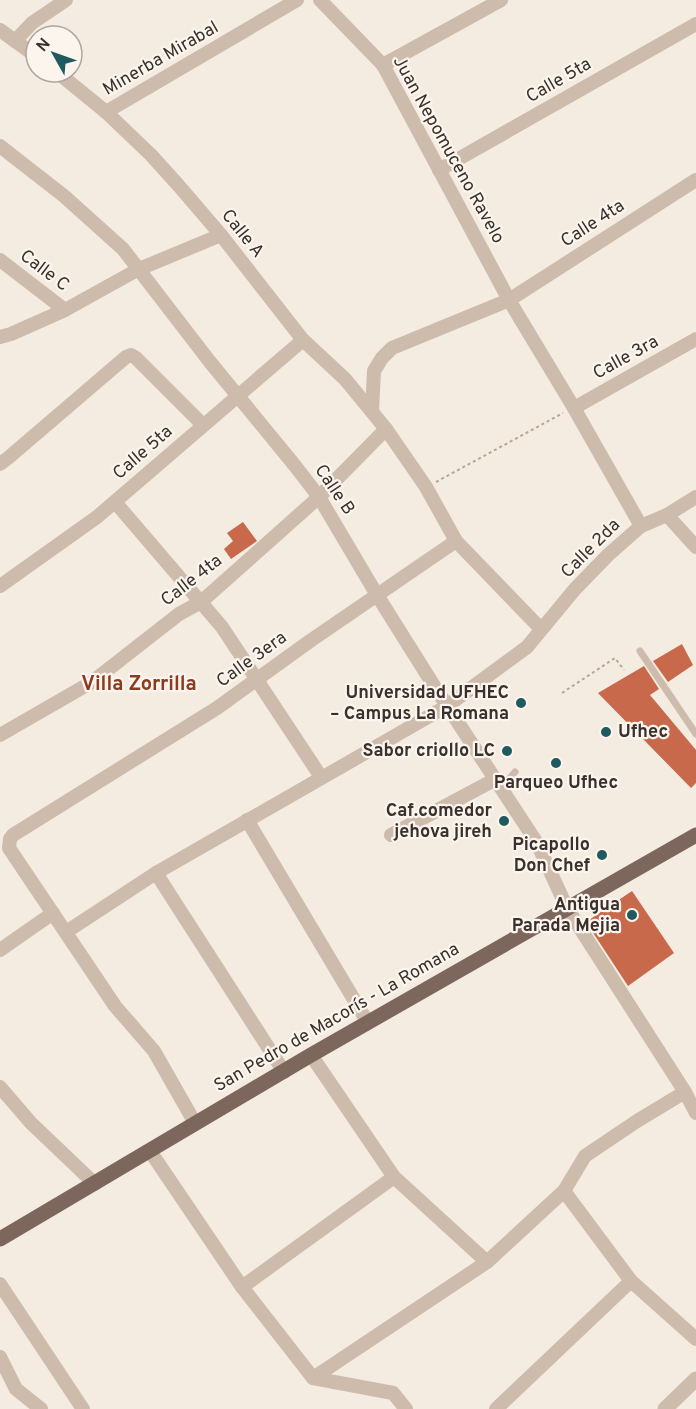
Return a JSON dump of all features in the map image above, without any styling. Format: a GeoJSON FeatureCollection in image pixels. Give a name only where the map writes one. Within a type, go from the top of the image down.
{"type":"FeatureCollection","features":[{"type":"Feature","properties":{"kind":"main road","name":"San Pedro de Macorís - La Romana"},"geometry":{"type":"LineString","coordinates":[[0,1239],[311,1055],[696,834]]}},
{"type":"Feature","properties":{"kind":"street"},"geometry":{"type":"LineString","coordinates":[[15,41],[32,23],[66,0]]}},
{"type":"Feature","properties":{"kind":"street","name":"Minerba Mirabal"},"geometry":{"type":"LineString","coordinates":[[106,112],[297,0]]}},
{"type":"Feature","properties":{"kind":"street","name":"Juan Nepomuceno Ravelo"},"geometry":{"type":"LineString","coordinates":[[320,0],[383,66],[509,300],[641,526]]}},
{"type":"Feature","properties":{"kind":"street"},"geometry":{"type":"LineString","coordinates":[[383,66],[501,0]]}},
{"type":"Feature","properties":{"kind":"street","name":"Calle 5ta"},"geometry":{"type":"LineString","coordinates":[[439,170],[696,24]]}},
{"type":"Feature","properties":{"kind":"street"},"geometry":{"type":"LineString","coordinates":[[0,30],[24,47]]}},
{"type":"Feature","properties":{"kind":"street","name":"Calle A"},"geometry":{"type":"LineString","coordinates":[[72,84],[106,112],[151,155],[221,235],[303,339],[345,379],[386,429],[426,487],[456,541],[541,629]]}},
{"type":"Feature","properties":{"kind":"street","name":"Calle B"},"geometry":{"type":"LineString","coordinates":[[0,146],[64,196],[123,249],[319,497],[377,595],[537,843],[567,908],[685,1092],[696,1113]]}},
{"type":"Feature","properties":{"kind":"street","name":"Calle 4ta"},"geometry":{"type":"LineString","coordinates":[[372,411],[374,371],[392,348],[509,300],[696,180]]}},
{"type":"Feature","properties":{"kind":"street"},"geometry":{"type":"LineString","coordinates":[[0,337],[65,310],[139,269],[221,235]]}},
{"type":"Feature","properties":{"kind":"street","name":"Calle C"},"geometry":{"type":"LineString","coordinates":[[0,260],[65,310]]}},
{"type":"Feature","properties":{"kind":"street","name":"Calle 5ta"},"geometry":{"type":"LineString","coordinates":[[0,586],[97,517],[303,339]]}},
{"type":"Feature","properties":{"kind":"street","name":"Calle 3ra"},"geometry":{"type":"LineString","coordinates":[[574,408],[696,339]]}},
{"type":"Feature","properties":{"kind":"street"},"geometry":{"type":"LineString","coordinates":[[0,464],[131,355],[136,357],[203,425]]}},
{"type":"Feature","properties":{"kind":"street","name":"Calle 4ta"},"geometry":{"type":"LineString","coordinates":[[0,735],[92,682],[179,614],[201,602],[319,497],[386,429]]}},
{"type":"Feature","properties":{"kind":"street","name":"Calle 2da"},"geometry":{"type":"LineString","coordinates":[[66,932],[156,873],[447,706],[527,647],[575,589],[608,555],[641,526],[667,515],[696,497]]}},
{"type":"Feature","properties":{"kind":"street"},"geometry":{"type":"LineString","coordinates":[[115,502],[222,627],[321,777]]}},
{"type":"Feature","properties":{"kind":"street"},"geometry":{"type":"LineString","coordinates":[[667,515],[696,547]]}},
{"type":"Feature","properties":{"kind":"street","name":"Calle 3era"},"geometry":{"type":"LineString","coordinates":[[53,913],[9,848],[8,844],[13,835],[217,708],[456,541]]}},
{"type":"Feature","properties":{"kind":"street"},"geometry":{"type":"LineString","coordinates":[[391,835],[499,784]]}},
{"type":"Feature","properties":{"kind":"street"},"geometry":{"type":"LineString","coordinates":[[247,820],[368,1023]]}},
{"type":"Feature","properties":{"kind":"street"},"geometry":{"type":"LineString","coordinates":[[156,873],[284,1072]]}},
{"type":"Feature","properties":{"kind":"street"},"geometry":{"type":"LineString","coordinates":[[0,950],[53,913],[115,1006],[154,1052],[195,1123]]}},
{"type":"Feature","properties":{"kind":"street"},"geometry":{"type":"LineString","coordinates":[[311,1055],[394,1177],[487,1262]]}},
{"type":"Feature","properties":{"kind":"street"},"geometry":{"type":"LineString","coordinates":[[0,1087],[31,1123],[94,1184]]}},
{"type":"Feature","properties":{"kind":"street"},"geometry":{"type":"LineString","coordinates":[[313,1378],[487,1262],[564,1191],[585,1156],[685,1092]]}},
{"type":"Feature","properties":{"kind":"street"},"geometry":{"type":"LineString","coordinates":[[150,1151],[242,1287],[313,1378],[393,1393],[406,1409]]}},
{"type":"Feature","properties":{"kind":"street"},"geometry":{"type":"LineString","coordinates":[[242,1287],[394,1177]]}},
{"type":"Feature","properties":{"kind":"street"},"geometry":{"type":"LineString","coordinates":[[564,1191],[631,1281],[696,1339]]}},
{"type":"Feature","properties":{"kind":"street"},"geometry":{"type":"LineString","coordinates":[[496,1409],[631,1281]]}},
{"type":"Feature","properties":{"kind":"street"},"geometry":{"type":"LineString","coordinates":[[0,1284],[83,1409]]}},
{"type":"Feature","properties":{"kind":"street"},"geometry":{"type":"LineString","coordinates":[[0,1357],[16,1389],[41,1409]]}},
{"type":"Feature","properties":{"kind":"street"},"geometry":{"type":"LineString","coordinates":[[665,1409],[696,1379]]}},
{"type":"Feature","properties":{"kind":"lane"},"geometry":{"type":"LineString","coordinates":[[640,651],[696,734]]}},
{"type":"Feature","properties":{"kind":"lane"},"geometry":{"type":"LineString","coordinates":[[499,784],[514,772]]}},
{"type":"Feature","properties":{"kind":"path"},"geometry":{"type":"LineString","coordinates":[[426,487],[574,408]]}},
{"type":"Feature","properties":{"kind":"path"},"geometry":{"type":"LineString","coordinates":[[562,693],[615,658],[624,670]]}},
{"type":"Feature","properties":{"kind":"building"},"geometry":{"type":"Polygon","coordinates":[[[243,522],[257,541],[231,559],[224,549],[233,541],[227,533],[243,522]]]}},
{"type":"Feature","properties":{"kind":"building"},"geometry":{"type":"Polygon","coordinates":[[[682,644],[693,665],[668,682],[653,661],[682,644]]]}},
{"type":"Feature","properties":{"kind":"building"},"geometry":{"type":"Polygon","coordinates":[[[644,666],[659,689],[650,695],[696,750],[696,783],[691,788],[598,693],[644,666]]]}},
{"type":"Feature","properties":{"kind":"building"},"geometry":{"type":"Polygon","coordinates":[[[632,891],[674,953],[628,986],[586,922],[632,891]]]}},
{"type":"Feature","properties":{"kind":"place","name":"Universidad UFHEC – Campus La Romana"},"geometry":{"type":"Point","coordinates":[521,703]}},
{"type":"Feature","properties":{"kind":"place","name":"Ufhec"},"geometry":{"type":"Point","coordinates":[606,732]}},
{"type":"Feature","properties":{"kind":"place","name":"Sabor criollo LC"},"geometry":{"type":"Point","coordinates":[507,751]}},
{"type":"Feature","properties":{"kind":"place","name":"Parqueo Ufhec"},"geometry":{"type":"Point","coordinates":[556,763]}},
{"type":"Feature","properties":{"kind":"place","name":"Caf.comedor jehova jireh"},"geometry":{"type":"Point","coordinates":[504,821]}},
{"type":"Feature","properties":{"kind":"place","name":"Picapollo Don Chef"},"geometry":{"type":"Point","coordinates":[602,855]}},
{"type":"Feature","properties":{"kind":"place","name":"Antigua Parada Mejia"},"geometry":{"type":"Point","coordinates":[632,915]}},
{"type":"Feature","properties":{"kind":"district","name":"Villa Zorrilla"},"geometry":{"type":"Point","coordinates":[139,685]}}]}
